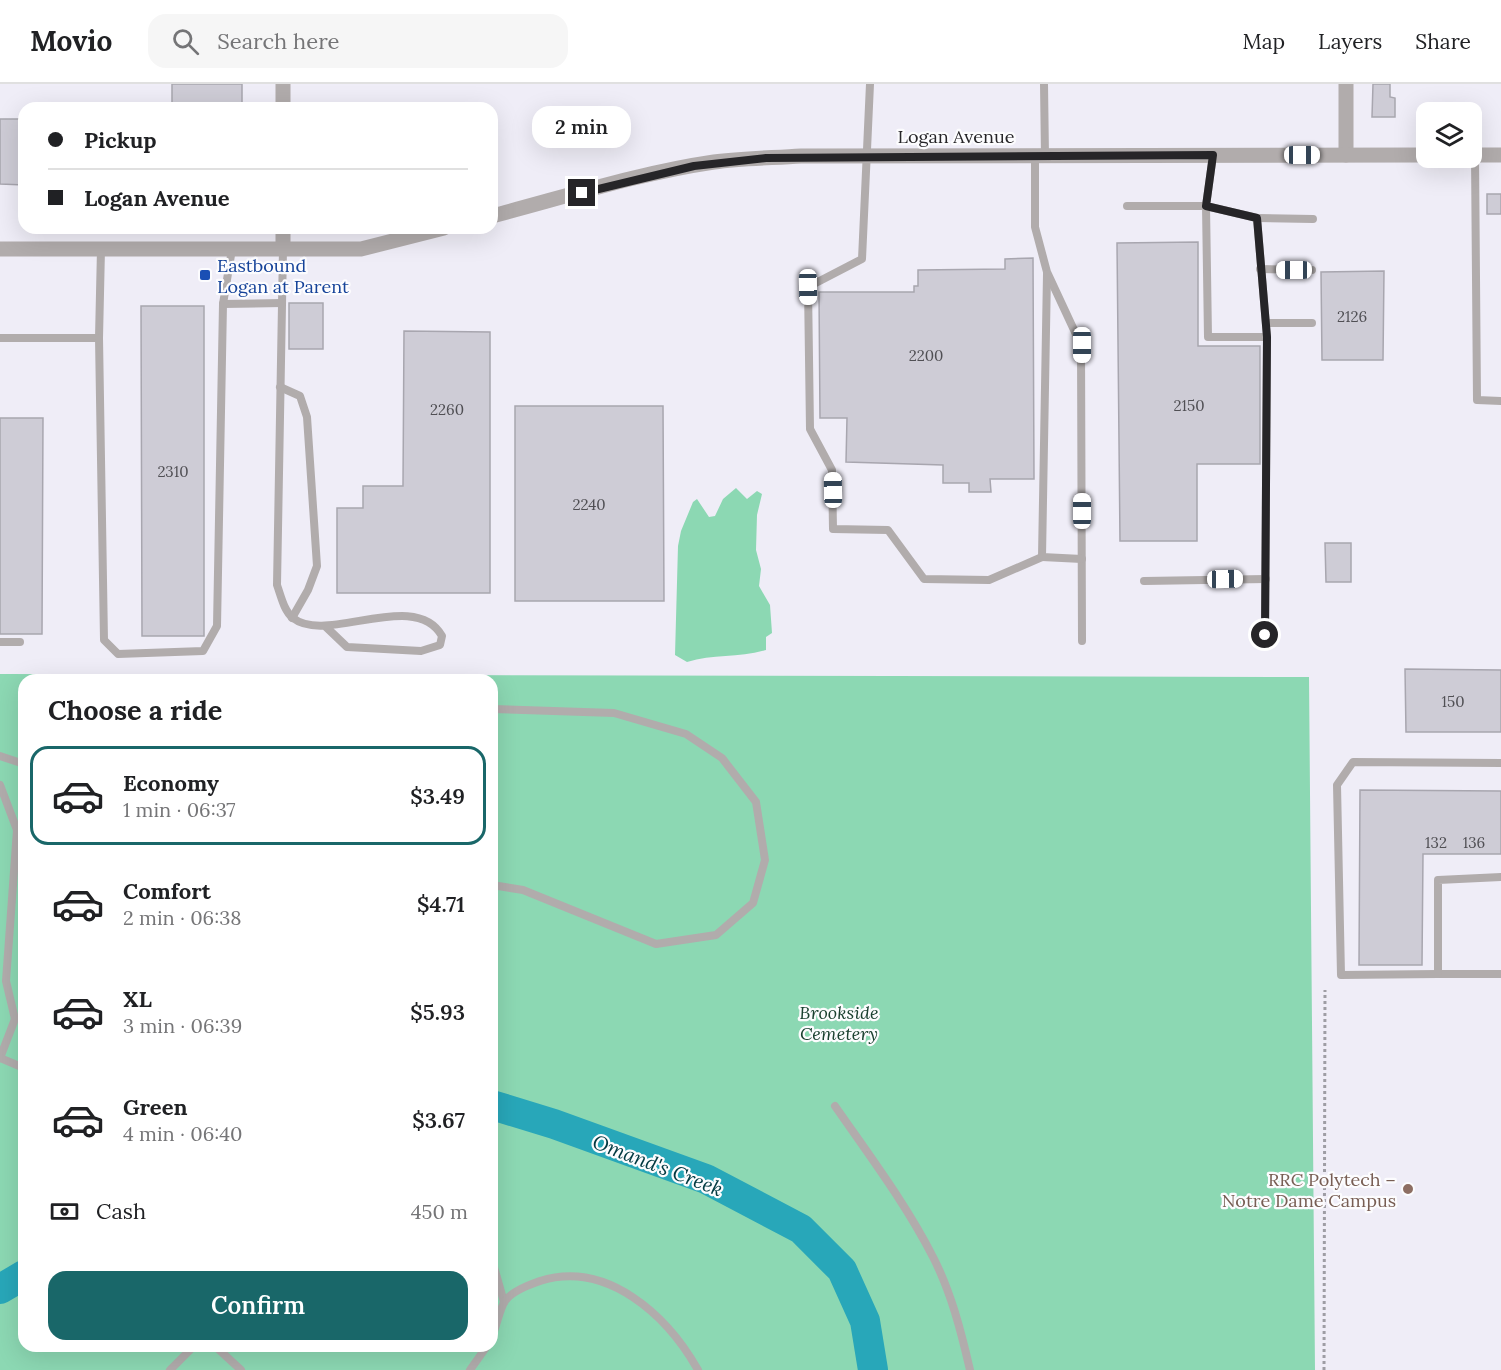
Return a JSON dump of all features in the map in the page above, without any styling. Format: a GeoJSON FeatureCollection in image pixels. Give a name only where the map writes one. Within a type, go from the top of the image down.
{"type":"FeatureCollection","features":[{"type":"Feature","properties":{"kind":"street"},"geometry":{"type":"LineString","coordinates":[[283,84],[283,102]]}},
{"type":"Feature","properties":{"kind":"street"},"geometry":{"type":"LineString","coordinates":[[1346,84],[1346,155]]}},
{"type":"Feature","properties":{"kind":"street","name":"Logan Avenue"},"geometry":{"type":"LineString","coordinates":[[498,214],[673,170],[716,162],[866,156],[1416,155]]}},
{"type":"Feature","properties":{"kind":"street"},"geometry":{"type":"LineString","coordinates":[[1482,155],[1501,155]]}},
{"type":"Feature","properties":{"kind":"street"},"geometry":{"type":"LineString","coordinates":[[283,234],[283,249]]}},
{"type":"Feature","properties":{"kind":"street"},"geometry":{"type":"LineString","coordinates":[[0,249],[361,249],[420,234]]}},
{"type":"Feature","properties":{"kind":"lane"},"geometry":{"type":"LineString","coordinates":[[870,84],[862,259],[808,287],[810,429],[832,470],[833,529],[888,530],[924,579],[989,580],[1042,557],[1082,558]]}},
{"type":"Feature","properties":{"kind":"lane"},"geometry":{"type":"LineString","coordinates":[[1044,84],[1035,227],[1047,272],[1082,345],[1082,641]]}},
{"type":"Feature","properties":{"kind":"lane"},"geometry":{"type":"LineString","coordinates":[[1213,155],[1206,206],[1208,337],[1267,337]]}},
{"type":"Feature","properties":{"kind":"lane"},"geometry":{"type":"LineString","coordinates":[[1473,168],[1477,400],[1501,401]]}},
{"type":"Feature","properties":{"kind":"lane"},"geometry":{"type":"LineString","coordinates":[[1127,206],[1206,206],[1257,218],[1313,219]]}},
{"type":"Feature","properties":{"kind":"lane"},"geometry":{"type":"LineString","coordinates":[[1257,218],[1267,337],[1265,635]]}},
{"type":"Feature","properties":{"kind":"lane"},"geometry":{"type":"LineString","coordinates":[[101,249],[99,338],[104,640],[118,654],[203,651],[217,626],[223,304],[232,249]]}},
{"type":"Feature","properties":{"kind":"lane"},"geometry":{"type":"LineString","coordinates":[[283,249],[277,585],[292,618],[303,623],[326,626],[374,617],[400,617],[422,621],[437,627],[442,636],[440,645],[421,651],[347,647],[326,626]]}},
{"type":"Feature","properties":{"kind":"lane"},"geometry":{"type":"LineString","coordinates":[[1260,269],[1312,270]]}},
{"type":"Feature","properties":{"kind":"lane"},"geometry":{"type":"LineString","coordinates":[[1042,557],[1047,272]]}},
{"type":"Feature","properties":{"kind":"lane"},"geometry":{"type":"LineString","coordinates":[[223,304],[282,303]]}},
{"type":"Feature","properties":{"kind":"lane"},"geometry":{"type":"LineString","coordinates":[[1266,323],[1311,323]]}},
{"type":"Feature","properties":{"kind":"lane"},"geometry":{"type":"LineString","coordinates":[[0,338],[99,338]]}},
{"type":"Feature","properties":{"kind":"lane"},"geometry":{"type":"LineString","coordinates":[[280,387],[300,396],[307,417],[317,566],[308,590],[292,618]]}},
{"type":"Feature","properties":{"kind":"lane"},"geometry":{"type":"LineString","coordinates":[[1144,581],[1266,579]]}},
{"type":"Feature","properties":{"kind":"lane"},"geometry":{"type":"LineString","coordinates":[[0,642],[20,642]]}},
{"type":"Feature","properties":{"kind":"lane"},"geometry":{"type":"LineString","coordinates":[[498,709],[614,713],[686,734],[722,758],[756,802],[765,860],[753,903],[716,935],[656,944],[523,890],[498,886]]}},
{"type":"Feature","properties":{"kind":"lane"},"geometry":{"type":"LineString","coordinates":[[0,756],[18,762]]}},
{"type":"Feature","properties":{"kind":"lane"},"geometry":{"type":"LineString","coordinates":[[1501,763],[1353,762],[1337,785],[1341,975],[1501,974]]}},
{"type":"Feature","properties":{"kind":"lane"},"geometry":{"type":"LineString","coordinates":[[0,785],[17,830],[6,981],[15,1019],[0,1058],[18,1066]]}},
{"type":"Feature","properties":{"kind":"lane"},"geometry":{"type":"LineString","coordinates":[[1438,974],[1438,880],[1501,878]]}},
{"type":"Feature","properties":{"kind":"lane"},"geometry":{"type":"LineString","coordinates":[[836,1106],[933,1256],[954,1306],[970,1370]]}},
{"type":"Feature","properties":{"kind":"lane"},"geometry":{"type":"LineString","coordinates":[[498,1318],[504,1302],[526,1285],[555,1276],[587,1276],[615,1286],[640,1302],[681,1343],[698,1370]]}},
{"type":"Feature","properties":{"kind":"lane"},"geometry":{"type":"LineString","coordinates":[[498,1281],[504,1302]]}},
{"type":"Feature","properties":{"kind":"lane"},"geometry":{"type":"LineString","coordinates":[[170,1370],[188,1352]]}},
{"type":"Feature","properties":{"kind":"lane"},"geometry":{"type":"LineString","coordinates":[[222,1352],[241,1370]]}},
{"type":"Feature","properties":{"kind":"lane"},"geometry":{"type":"LineString","coordinates":[[470,1370],[483,1352]]}},
{"type":"Feature","properties":{"kind":"path"},"geometry":{"type":"LineString","coordinates":[[1324,1370],[1325,990]]}},
{"type":"Feature","properties":{"kind":"green space"},"geometry":{"type":"Polygon","coordinates":[[[736,488],[747,499],[757,491],[762,494],[757,515],[756,550],[761,569],[759,586],[770,605],[772,633],[766,637],[766,650],[687,662],[675,655],[678,546],[681,531],[693,502],[697,499],[709,517],[715,516],[723,499],[736,488]]]}},
{"type":"Feature","properties":{"kind":"green space","name":"Brookside Cemetery"},"geometry":{"type":"Polygon","coordinates":[[[0,674],[18,674],[18,1352],[498,1352],[498,675],[1309,677],[1315,1370],[0,1370],[0,674]]]}},
{"type":"Feature","properties":{"kind":"building"},"geometry":{"type":"Polygon","coordinates":[[[172,84],[242,84],[242,102],[172,102],[172,84]]]}},
{"type":"Feature","properties":{"kind":"building"},"geometry":{"type":"Polygon","coordinates":[[[1373,84],[1390,84],[1390,97],[1395,98],[1395,117],[1372,117],[1373,84]]]}},
{"type":"Feature","properties":{"kind":"building"},"geometry":{"type":"Polygon","coordinates":[[[0,119],[18,119],[18,185],[0,184],[0,119]]]}},
{"type":"Feature","properties":{"kind":"building"},"geometry":{"type":"Polygon","coordinates":[[[1487,194],[1501,194],[1501,214],[1487,214],[1487,194]]]}},
{"type":"Feature","properties":{"kind":"building"},"geometry":{"type":"Polygon","coordinates":[[[1198,242],[1198,346],[1260,346],[1260,464],[1197,464],[1197,541],[1120,541],[1117,243],[1198,242]]]}},
{"type":"Feature","properties":{"kind":"building"},"geometry":{"type":"Polygon","coordinates":[[[1033,258],[1034,479],[990,479],[991,492],[969,492],[969,483],[943,483],[943,465],[846,462],[847,418],[820,418],[819,292],[914,292],[914,286],[918,286],[918,270],[1005,269],[1005,259],[1033,258]]]}},
{"type":"Feature","properties":{"kind":"building"},"geometry":{"type":"Polygon","coordinates":[[[1384,271],[1383,360],[1322,360],[1321,272],[1384,271]]]}},
{"type":"Feature","properties":{"kind":"building"},"geometry":{"type":"Polygon","coordinates":[[[289,303],[323,303],[323,349],[289,349],[289,303]]]}},
{"type":"Feature","properties":{"kind":"building"},"geometry":{"type":"Polygon","coordinates":[[[141,306],[204,306],[204,636],[142,636],[141,306]]]}},
{"type":"Feature","properties":{"kind":"building"},"geometry":{"type":"Polygon","coordinates":[[[404,331],[490,332],[490,593],[337,593],[337,508],[363,508],[363,486],[403,486],[404,331]]]}},
{"type":"Feature","properties":{"kind":"building"},"geometry":{"type":"Polygon","coordinates":[[[515,406],[663,406],[664,601],[515,601],[515,406]]]}},
{"type":"Feature","properties":{"kind":"building"},"geometry":{"type":"Polygon","coordinates":[[[0,418],[43,418],[42,634],[0,634],[0,418]]]}},
{"type":"Feature","properties":{"kind":"building"},"geometry":{"type":"Polygon","coordinates":[[[1325,543],[1351,543],[1351,582],[1326,582],[1325,543]]]}},
{"type":"Feature","properties":{"kind":"building"},"geometry":{"type":"Polygon","coordinates":[[[1405,669],[1501,670],[1501,732],[1406,732],[1405,669]]]}},
{"type":"Feature","properties":{"kind":"building"},"geometry":{"type":"Polygon","coordinates":[[[1360,790],[1501,791],[1501,854],[1423,854],[1422,965],[1359,965],[1360,790]]]}},
{"type":"Feature","properties":{"kind":"waterway","name":"Omand's Creek"},"geometry":{"type":"LineString","coordinates":[[498,1107],[554,1124],[706,1179],[801,1229],[842,1270],[865,1321],[873,1370]]}},
{"type":"Feature","properties":{"kind":"waterway","name":"Omand's Creek"},"geometry":{"type":"LineString","coordinates":[[0,1289],[18,1278]]}},
{"type":"Feature","properties":{"kind":"place","name":"Eastbound Logan at Parent"},"geometry":{"type":"Point","coordinates":[205,275]}},
{"type":"Feature","properties":{"kind":"place","name":"RRC Polytech – Notre Dame Campus"},"geometry":{"type":"Point","coordinates":[1408,1189]}},
{"type":"Feature","properties":{"kind":"route"},"geometry":{"type":"LineString","coordinates":[[582,193],[694,166],[766,158],[1213,155],[1206,206],[1257,218],[1267,337],[1265,635]]}}]}
